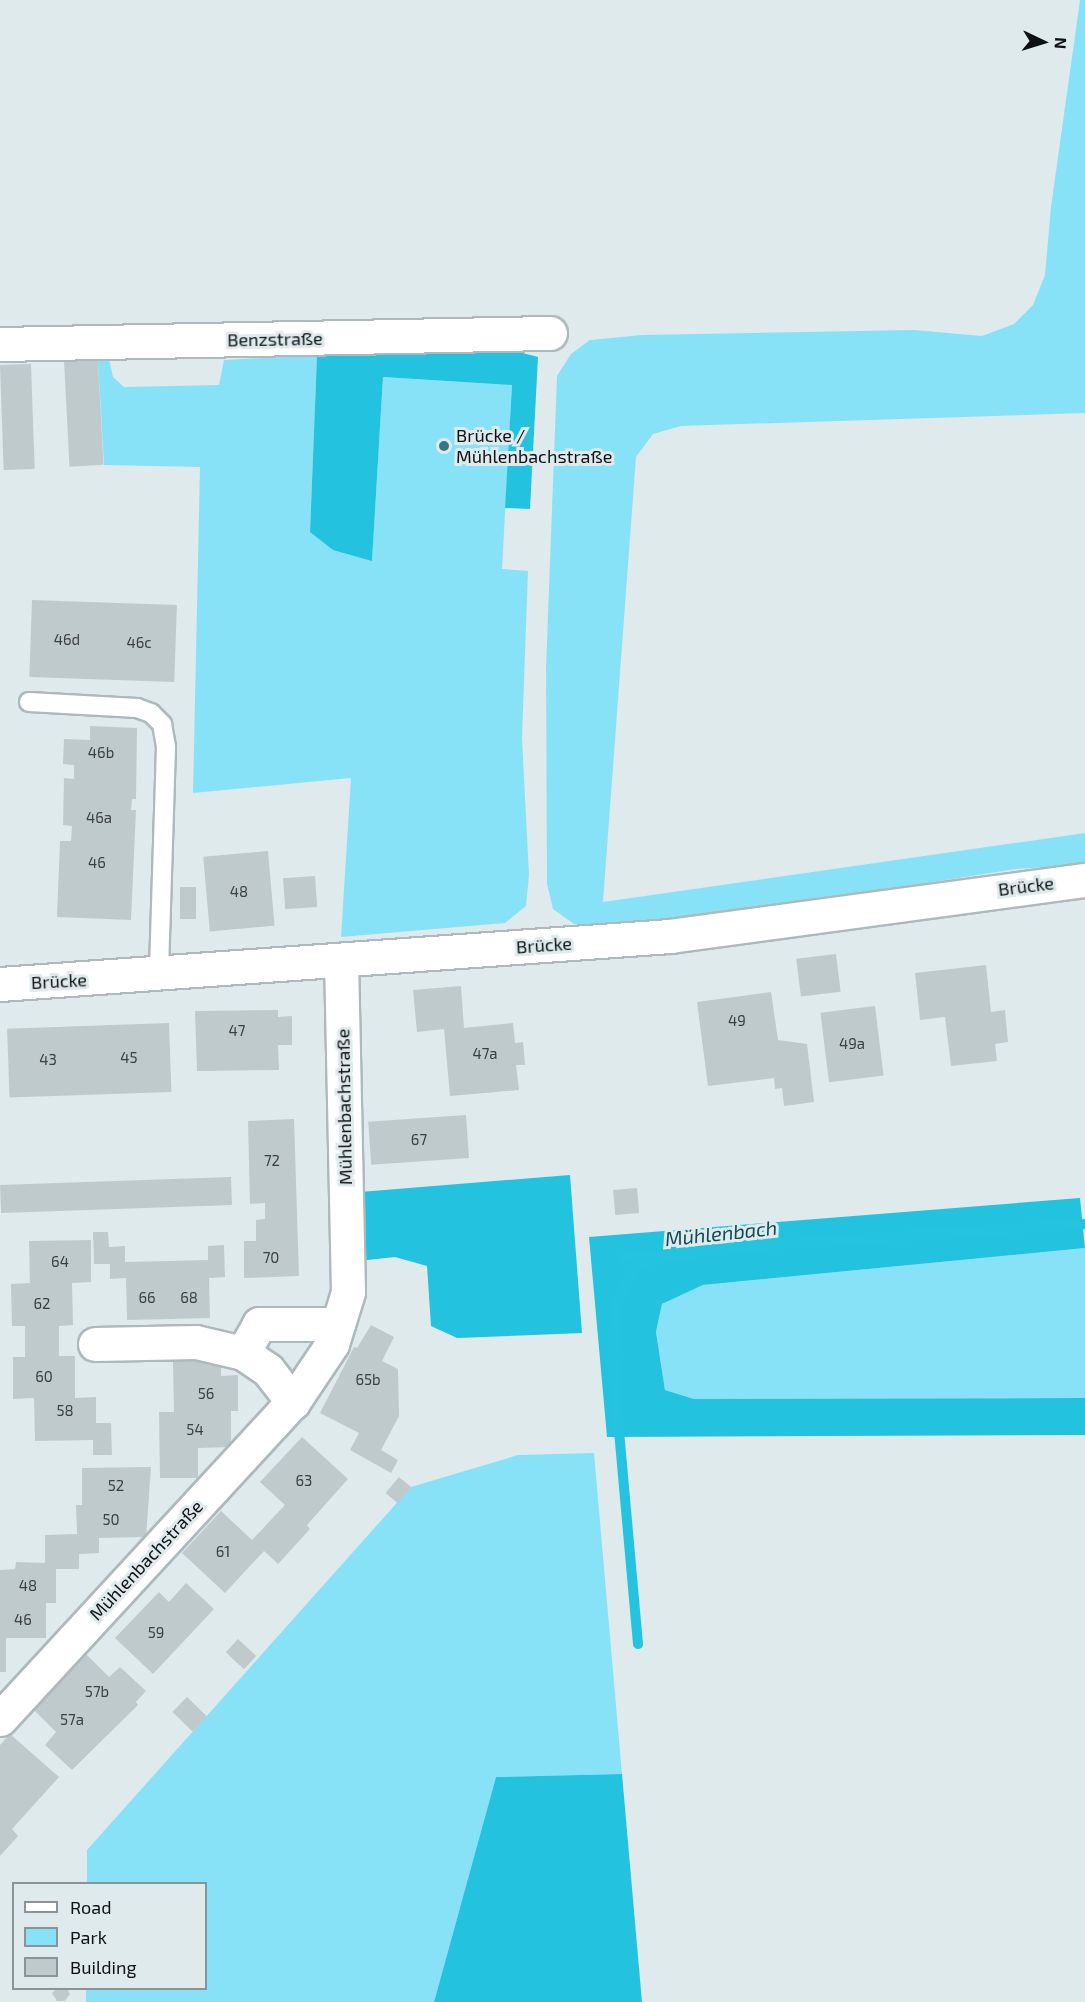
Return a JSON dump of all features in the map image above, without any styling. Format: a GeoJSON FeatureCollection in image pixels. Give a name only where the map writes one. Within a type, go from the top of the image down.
{"type":"FeatureCollection","features":[{"type":"Feature","properties":{"kind":"street","name":"Benzstraße"},"geometry":{"type":"LineString","coordinates":[[0,344],[550,333]]}},
{"type":"Feature","properties":{"kind":"street","name":"Brücke"},"geometry":{"type":"LineString","coordinates":[[0,984],[159,975],[670,936],[1085,880]]}},
{"type":"Feature","properties":{"kind":"street","name":"Mühlenbachstraße"},"geometry":{"type":"LineString","coordinates":[[0,1719],[293,1402],[332,1344],[348,1292],[341,960]]}},
{"type":"Feature","properties":{"kind":"street"},"geometry":{"type":"LineString","coordinates":[[243,1353],[259,1324],[338,1324]]}},
{"type":"Feature","properties":{"kind":"street"},"geometry":{"type":"LineString","coordinates":[[95,1344],[196,1342],[243,1353],[268,1370],[293,1402]]}},
{"type":"Feature","properties":{"kind":"lane"},"geometry":{"type":"LineString","coordinates":[[29,702],[137,708],[151,713],[162,724],[166,747],[159,975]]}},
{"type":"Feature","properties":{"kind":"green space"},"geometry":{"type":"Polygon","coordinates":[[[1080,0],[1085,0],[1085,413],[681,426],[653,434],[636,457],[603,902],[1085,833],[1085,865],[1016,869],[674,923],[609,928],[574,924],[553,909],[547,884],[546,668],[557,376],[571,354],[590,340],[642,335],[914,330],[982,336],[1014,324],[1033,305],[1045,275],[1051,207],[1080,0]]]}},
{"type":"Feature","properties":{"kind":"green space"},"geometry":{"type":"Polygon","coordinates":[[[317,355],[310,532],[372,560],[383,377],[512,385],[502,569],[528,571],[522,738],[529,875],[526,906],[505,923],[341,937],[351,778],[193,793],[200,467],[104,465],[98,360],[109,359],[113,377],[124,387],[219,385],[224,360],[317,355]]]}},
{"type":"Feature","properties":{"kind":"green space"},"geometry":{"type":"Polygon","coordinates":[[[1085,1248],[1085,1398],[694,1399],[665,1390],[656,1332],[662,1304],[703,1285],[1085,1248]]]}},
{"type":"Feature","properties":{"kind":"green space"},"geometry":{"type":"Polygon","coordinates":[[[594,1453],[622,1774],[496,1777],[434,2002],[86,2002],[86,1990],[207,1990],[207,1882],[87,1882],[87,1850],[411,1487],[518,1455],[594,1453]]]}},
{"type":"Feature","properties":{"kind":"shaded area"},"geometry":{"type":"Polygon","coordinates":[[[491,345],[538,357],[530,509],[505,508],[512,385],[383,377],[372,561],[333,550],[310,532],[317,355],[491,345]]]}},
{"type":"Feature","properties":{"kind":"shaded area"},"geometry":{"type":"Polygon","coordinates":[[[570,1175],[582,1333],[457,1338],[431,1326],[427,1266],[395,1257],[349,1262],[360,1192],[570,1175]]]}},
{"type":"Feature","properties":{"kind":"shaded area"},"geometry":{"type":"Polygon","coordinates":[[[1080,1198],[1085,1248],[703,1285],[662,1304],[656,1332],[665,1390],[694,1399],[1085,1398],[1085,1435],[607,1437],[589,1237],[1080,1198]]]}},
{"type":"Feature","properties":{"kind":"shaded area"},"geometry":{"type":"Polygon","coordinates":[[[622,1774],[642,2002],[434,2002],[496,1777],[622,1774]]]}},
{"type":"Feature","properties":{"kind":"building"},"geometry":{"type":"Polygon","coordinates":[[[98,360],[103,465],[70,467],[64,362],[98,360]]]}},
{"type":"Feature","properties":{"kind":"building"},"geometry":{"type":"Polygon","coordinates":[[[31,364],[35,469],[4,470],[0,365],[31,364]]]}},
{"type":"Feature","properties":{"kind":"building"},"geometry":{"type":"Polygon","coordinates":[[[32,600],[177,605],[174,682],[29,677],[32,600]]]}},
{"type":"Feature","properties":{"kind":"building"},"geometry":{"type":"Polygon","coordinates":[[[90,726],[137,728],[136,799],[132,799],[131,810],[136,810],[131,920],[57,917],[60,841],[71,841],[72,826],[63,825],[64,778],[74,779],[74,765],[63,764],[64,739],[90,740],[90,726]]]}},
{"type":"Feature","properties":{"kind":"building"},"geometry":{"type":"Polygon","coordinates":[[[268,851],[275,926],[210,931],[203,857],[268,851]]]}},
{"type":"Feature","properties":{"kind":"building"},"geometry":{"type":"Polygon","coordinates":[[[315,876],[317,907],[285,909],[283,878],[315,876]]]}},
{"type":"Feature","properties":{"kind":"building"},"geometry":{"type":"Polygon","coordinates":[[[180,887],[196,887],[196,919],[180,919],[180,887]]]}},
{"type":"Feature","properties":{"kind":"building"},"geometry":{"type":"Polygon","coordinates":[[[836,954],[841,992],[801,997],[796,959],[836,954]]]}},
{"type":"Feature","properties":{"kind":"building"},"geometry":{"type":"Polygon","coordinates":[[[986,965],[991,1012],[1005,1010],[1008,1042],[995,1044],[997,1061],[951,1066],[945,1017],[920,1020],[915,973],[986,965]]]}},
{"type":"Feature","properties":{"kind":"building"},"geometry":{"type":"Polygon","coordinates":[[[461,986],[464,1028],[513,1023],[515,1043],[523,1042],[525,1065],[516,1065],[519,1090],[450,1096],[444,1029],[417,1032],[413,990],[461,986]]]}},
{"type":"Feature","properties":{"kind":"building"},"geometry":{"type":"Polygon","coordinates":[[[771,992],[778,1040],[807,1044],[814,1102],[784,1106],[782,1088],[775,1089],[774,1078],[708,1086],[697,1002],[771,992]]]}},
{"type":"Feature","properties":{"kind":"building"},"geometry":{"type":"Polygon","coordinates":[[[875,1006],[884,1075],[829,1082],[820,1013],[875,1006]]]}},
{"type":"Feature","properties":{"kind":"building"},"geometry":{"type":"Polygon","coordinates":[[[278,1010],[278,1017],[292,1016],[292,1045],[278,1045],[279,1070],[197,1071],[195,1011],[278,1010]]]}},
{"type":"Feature","properties":{"kind":"building"},"geometry":{"type":"Polygon","coordinates":[[[169,1023],[171,1092],[10,1098],[7,1029],[169,1023]]]}},
{"type":"Feature","properties":{"kind":"building"},"geometry":{"type":"Polygon","coordinates":[[[466,1115],[469,1158],[371,1165],[368,1122],[466,1115]]]}},
{"type":"Feature","properties":{"kind":"building"},"geometry":{"type":"Polygon","coordinates":[[[294,1119],[299,1276],[244,1278],[244,1241],[256,1241],[256,1220],[265,1219],[265,1203],[250,1204],[248,1121],[294,1119]]]}},
{"type":"Feature","properties":{"kind":"building"},"geometry":{"type":"Polygon","coordinates":[[[231,1177],[232,1205],[1,1213],[0,1185],[231,1177]]]}},
{"type":"Feature","properties":{"kind":"building"},"geometry":{"type":"Polygon","coordinates":[[[637,1188],[639,1213],[615,1215],[613,1190],[637,1188]]]}},
{"type":"Feature","properties":{"kind":"building"},"geometry":{"type":"Polygon","coordinates":[[[93,1232],[108,1232],[109,1247],[125,1246],[125,1262],[208,1260],[208,1246],[224,1245],[225,1277],[209,1278],[210,1318],[127,1320],[126,1278],[110,1279],[110,1264],[94,1264],[93,1232]]]}},
{"type":"Feature","properties":{"kind":"building"},"geometry":{"type":"Polygon","coordinates":[[[91,1240],[91,1282],[72,1283],[73,1325],[59,1326],[59,1356],[75,1356],[75,1398],[96,1397],[96,1423],[111,1423],[112,1455],[93,1455],[93,1440],[35,1441],[34,1398],[13,1399],[13,1357],[25,1357],[25,1326],[12,1326],[11,1284],[30,1283],[29,1241],[91,1240]]]}},
{"type":"Feature","properties":{"kind":"building"},"geometry":{"type":"Polygon","coordinates":[[[371,1325],[394,1337],[382,1361],[398,1369],[399,1416],[381,1450],[398,1460],[391,1473],[350,1450],[359,1433],[320,1413],[354,1347],[357,1348],[371,1325]]]}},
{"type":"Feature","properties":{"kind":"building"},"geometry":{"type":"Polygon","coordinates":[[[221,1360],[221,1376],[238,1375],[238,1411],[231,1411],[231,1447],[198,1448],[198,1478],[160,1478],[159,1412],[174,1412],[173,1361],[221,1360]]]}},
{"type":"Feature","properties":{"kind":"building"},"geometry":{"type":"Polygon","coordinates":[[[302,1437],[348,1479],[307,1525],[310,1529],[278,1564],[264,1551],[225,1593],[182,1553],[221,1511],[252,1540],[285,1505],[260,1482],[302,1437]]]}},
{"type":"Feature","properties":{"kind":"building"},"geometry":{"type":"Polygon","coordinates":[[[151,1467],[146,1537],[99,1538],[99,1553],[79,1554],[79,1569],[56,1569],[56,1603],[46,1603],[46,1638],[6,1638],[6,1672],[0,1672],[0,1570],[15,1569],[16,1562],[45,1563],[45,1535],[77,1534],[76,1505],[82,1505],[82,1468],[151,1467]]]}},
{"type":"Feature","properties":{"kind":"building"},"geometry":{"type":"Polygon","coordinates":[[[399,1477],[411,1487],[398,1503],[386,1493],[399,1477]]]}},
{"type":"Feature","properties":{"kind":"building"},"geometry":{"type":"Polygon","coordinates":[[[186,1583],[214,1609],[153,1674],[115,1638],[159,1592],[169,1602],[186,1583]]]}},
{"type":"Feature","properties":{"kind":"building"},"geometry":{"type":"Polygon","coordinates":[[[238,1639],[256,1656],[244,1669],[226,1652],[238,1639]]]}},
{"type":"Feature","properties":{"kind":"building"},"geometry":{"type":"Polygon","coordinates":[[[85,1653],[109,1677],[120,1667],[146,1691],[136,1702],[138,1705],[72,1770],[45,1745],[56,1732],[32,1708],[85,1653]]]}},
{"type":"Feature","properties":{"kind":"building"},"geometry":{"type":"Polygon","coordinates":[[[187,1697],[207,1716],[193,1732],[172,1712],[187,1697]]]}},
{"type":"Feature","properties":{"kind":"building"},"geometry":{"type":"Polygon","coordinates":[[[10,1734],[59,1777],[12,1829],[18,1836],[0,1856],[0,1745],[10,1734]]]}},
{"type":"Feature","properties":{"kind":"building"},"geometry":{"type":"Polygon","coordinates":[[[55,1990],[68,1990],[70,1994],[65,2001],[57,2001],[52,1993],[55,1990]]]}},
{"type":"Feature","properties":{"kind":"waterway","name":"Mühlenbach"},"geometry":{"type":"LineString","coordinates":[[638,1644],[612,1351],[617,1307],[624,1286],[638,1266],[663,1256],[754,1246],[1085,1224]]}},
{"type":"Feature","properties":{"kind":"waterway"},"geometry":{"type":"LineString","coordinates":[[625,1257],[657,1256]]}},
{"type":"Feature","properties":{"kind":"place","name":"Brücke / Mühlenbachstraße"},"geometry":{"type":"Point","coordinates":[444,446]}}]}
